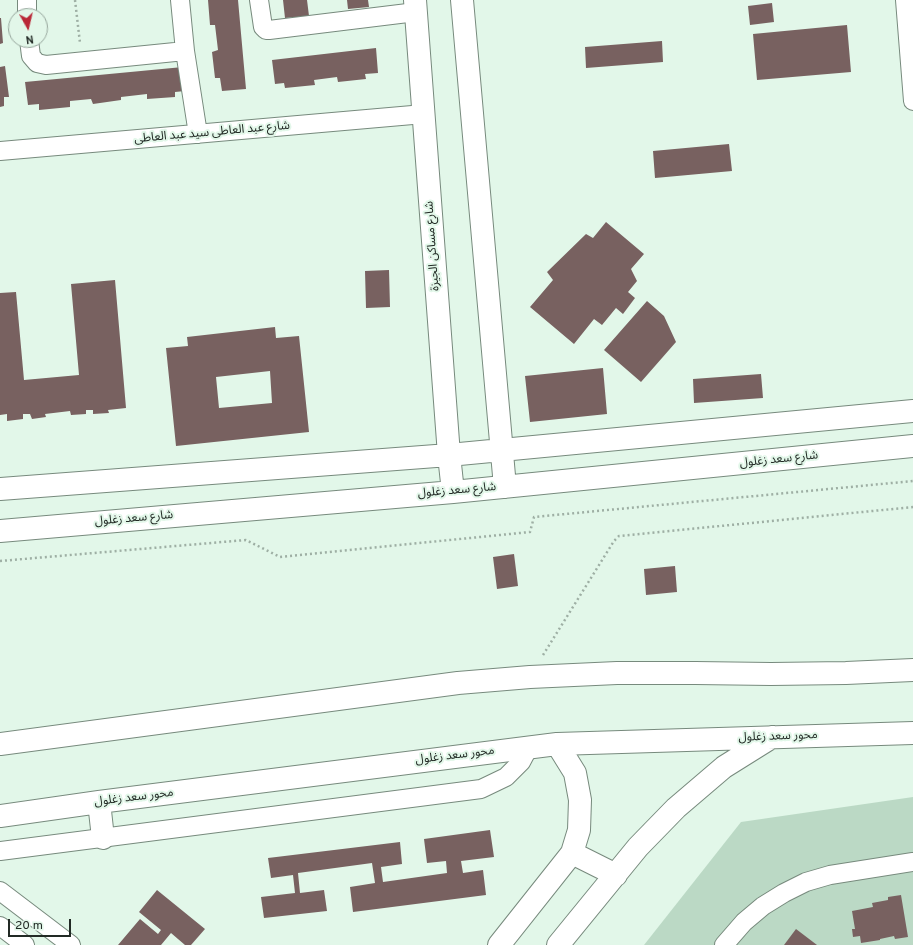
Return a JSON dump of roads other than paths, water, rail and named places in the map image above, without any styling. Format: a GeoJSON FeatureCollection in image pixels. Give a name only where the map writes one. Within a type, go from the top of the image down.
{"type":"FeatureCollection","features":[{"type":"Feature","properties":{"kind":"street"},"geometry":{"type":"LineString","coordinates":[[180,0],[185,52],[198,134]]}},
{"type":"Feature","properties":{"kind":"street"},"geometry":{"type":"LineString","coordinates":[[259,0],[264,27],[266,30],[415,6]]}},
{"type":"Feature","properties":{"kind":"street"},"geometry":{"type":"LineString","coordinates":[[466,0],[505,487]]}},
{"type":"Feature","properties":{"kind":"street"},"geometry":{"type":"LineString","coordinates":[[905,0],[913,101]]}},
{"type":"Feature","properties":{"kind":"street","name":"شارع مساكن الجيزة"},"geometry":{"type":"LineString","coordinates":[[415,6],[452,492]]}},
{"type":"Feature","properties":{"kind":"street"},"geometry":{"type":"LineString","coordinates":[[30,48],[31,56],[37,63],[46,65],[185,52]]}},
{"type":"Feature","properties":{"kind":"street","name":"شارع عبد العاطى سيد عبد العاطى"},"geometry":{"type":"LineString","coordinates":[[0,151],[424,114]]}},
{"type":"Feature","properties":{"kind":"street"},"geometry":{"type":"LineString","coordinates":[[0,489],[449,455],[913,411]]}},
{"type":"Feature","properties":{"kind":"street","name":"شارع سعد زغلول"},"geometry":{"type":"LineString","coordinates":[[0,531],[452,492],[913,446]]}},
{"type":"Feature","properties":{"kind":"street"},"geometry":{"type":"LineString","coordinates":[[0,744],[458,684],[530,676],[695,672],[771,674],[846,673],[913,670]]}},
{"type":"Feature","properties":{"kind":"street","name":"محور سعد زغلول"},"geometry":{"type":"LineString","coordinates":[[0,816],[557,744],[913,733]]}},
{"type":"Feature","properties":{"kind":"street"},"geometry":{"type":"LineString","coordinates":[[558,945],[638,847],[676,808],[724,767],[772,737]]}},
{"type":"Feature","properties":{"kind":"street"},"geometry":{"type":"LineString","coordinates":[[499,945],[572,853],[579,830],[580,800],[575,773],[557,744]]}},
{"type":"Feature","properties":{"kind":"street"},"geometry":{"type":"LineString","coordinates":[[0,851],[481,789],[506,777],[521,762],[529,747]]}},
{"type":"Feature","properties":{"kind":"street"},"geometry":{"type":"LineString","coordinates":[[99,802],[103,838]]}},
{"type":"Feature","properties":{"kind":"street"},"geometry":{"type":"LineString","coordinates":[[572,853],[616,875]]}},
{"type":"Feature","properties":{"kind":"street"},"geometry":{"type":"LineString","coordinates":[[724,945],[744,922],[763,906],[806,882],[830,875],[913,862]]}},
{"type":"Feature","properties":{"kind":"street"},"geometry":{"type":"LineString","coordinates":[[0,891],[71,945]]}},
{"type":"Feature","properties":{"kind":"street"},"geometry":{"type":"LineString","coordinates":[[0,926],[25,945]]}}]}
